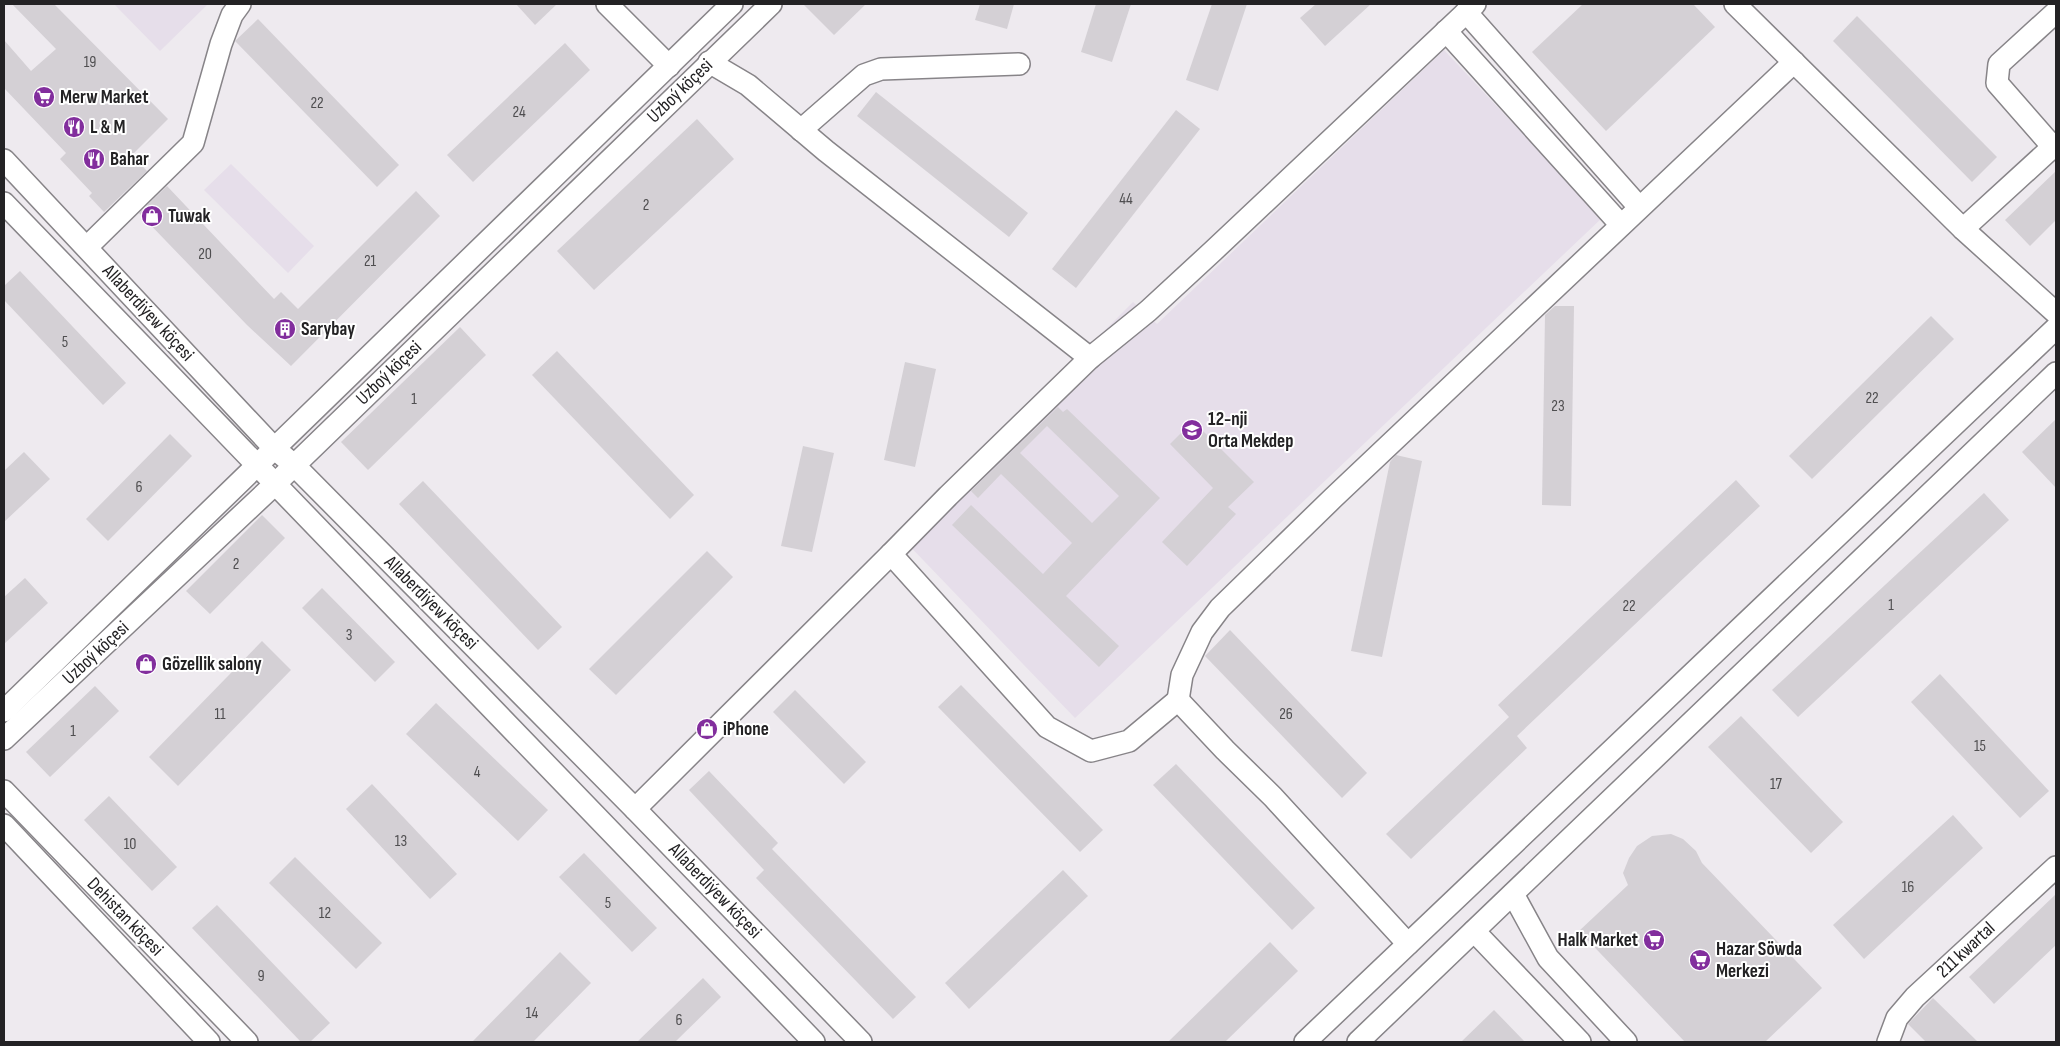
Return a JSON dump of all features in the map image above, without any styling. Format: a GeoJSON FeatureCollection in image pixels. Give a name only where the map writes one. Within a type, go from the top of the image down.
{"type":"FeatureCollection","features":[{"type":"Feature","properties":{"kind":"street"},"geometry":{"type":"LineString","coordinates":[[87,247],[193,143],[221,44],[232,15],[240,4]]}},
{"type":"Feature","properties":{"kind":"street"},"geometry":{"type":"LineString","coordinates":[[607,4],[669,66]]}},
{"type":"Feature","properties":{"kind":"street","name":"Uzboý köçesi"},"geometry":{"type":"LineString","coordinates":[[4,711],[732,4]]}},
{"type":"Feature","properties":{"kind":"street","name":"Uzboý köçesi"},"geometry":{"type":"LineString","coordinates":[[4,739],[275,484],[770,4]]}},
{"type":"Feature","properties":{"kind":"street"},"geometry":{"type":"LineString","coordinates":[[1735,4],[1963,229],[2056,313]]}},
{"type":"Feature","properties":{"kind":"street"},"geometry":{"type":"LineString","coordinates":[[635,809],[948,496],[1090,358],[1148,311],[1471,8],[1639,207]]}},
{"type":"Feature","properties":{"kind":"street"},"geometry":{"type":"LineString","coordinates":[[1963,229],[2055,146],[1997,83],[1999,64],[2056,12]]}},
{"type":"Feature","properties":{"kind":"street"},"geometry":{"type":"LineString","coordinates":[[1446,31],[1621,225]]}},
{"type":"Feature","properties":{"kind":"street"},"geometry":{"type":"LineString","coordinates":[[710,62],[748,85],[801,130],[1090,358]]}},
{"type":"Feature","properties":{"kind":"street"},"geometry":{"type":"LineString","coordinates":[[891,554],[1047,727],[1091,750],[1129,741],[1178,700],[1182,675],[1202,632],[1220,608],[1332,498],[1794,62]]}},
{"type":"Feature","properties":{"kind":"street"},"geometry":{"type":"LineString","coordinates":[[801,130],[864,75],[881,69],[1019,64]]}},
{"type":"Feature","properties":{"kind":"street","name":"Allaberdiýew köçesi"},"geometry":{"type":"LineString","coordinates":[[4,160],[275,449],[294,465],[635,809],[862,1042]]}},
{"type":"Feature","properties":{"kind":"street","name":"Allaberdiýew köçesi"},"geometry":{"type":"LineString","coordinates":[[4,203],[814,1042]]}},
{"type":"Feature","properties":{"kind":"street"},"geometry":{"type":"LineString","coordinates":[[1305,1042],[2056,328]]}},
{"type":"Feature","properties":{"kind":"street"},"geometry":{"type":"LineString","coordinates":[[1358,1042],[2056,373]]}},
{"type":"Feature","properties":{"kind":"street"},"geometry":{"type":"LineString","coordinates":[[1178,700],[1272,797],[1408,944]]}},
{"type":"Feature","properties":{"kind":"street","name":"Dehistan köçesi"},"geometry":{"type":"LineString","coordinates":[[4,791],[246,1042]]}},
{"type":"Feature","properties":{"kind":"street","name":"Dehistan köçesi"},"geometry":{"type":"LineString","coordinates":[[4,825],[209,1042]]}},
{"type":"Feature","properties":{"kind":"street","name":"211 kwartal"},"geometry":{"type":"LineString","coordinates":[[1888,1042],[1897,1018],[1915,997],[2056,867]]}},
{"type":"Feature","properties":{"kind":"street"},"geometry":{"type":"LineString","coordinates":[[1513,894],[1548,958],[1626,1042]]}},
{"type":"Feature","properties":{"kind":"street"},"geometry":{"type":"LineString","coordinates":[[1474,931],[1580,1042]]}},
{"type":"Feature","properties":{"kind":"shaded area"},"geometry":{"type":"Polygon","coordinates":[[[114,4],[208,4],[160,51],[114,4]]]}},
{"type":"Feature","properties":{"kind":"shaded area","name":"12-nji Orta Mekdep"},"geometry":{"type":"Polygon","coordinates":[[[1444,50],[1602,218],[1075,718],[900,536],[1133,302],[1157,324],[1444,50]]]}},
{"type":"Feature","properties":{"kind":"shaded area"},"geometry":{"type":"Polygon","coordinates":[[[231,164],[314,246],[288,273],[204,190],[231,164]]]}},
{"type":"Feature","properties":{"kind":"building"},"geometry":{"type":"Polygon","coordinates":[[[12,4],[54,4],[168,119],[132,155],[147,171],[104,212],[89,196],[92,193],[60,159],[66,153],[4,88],[4,40],[31,71],[56,49],[12,4]]]}},
{"type":"Feature","properties":{"kind":"building"},"geometry":{"type":"Polygon","coordinates":[[[516,4],[557,4],[535,25],[516,4]]]}},
{"type":"Feature","properties":{"kind":"building"},"geometry":{"type":"Polygon","coordinates":[[[803,4],[866,4],[834,35],[803,4]]]}},
{"type":"Feature","properties":{"kind":"building"},"geometry":{"type":"Polygon","coordinates":[[[980,4],[1014,4],[1007,29],[975,20],[980,4]]]}},
{"type":"Feature","properties":{"kind":"building"},"geometry":{"type":"Polygon","coordinates":[[[1096,4],[1131,4],[1112,62],[1081,52],[1096,4]]]}},
{"type":"Feature","properties":{"kind":"building"},"geometry":{"type":"Polygon","coordinates":[[[1212,4],[1247,4],[1218,91],[1186,80],[1212,4]]]}},
{"type":"Feature","properties":{"kind":"building"},"geometry":{"type":"Polygon","coordinates":[[[1316,4],[1371,4],[1325,46],[1300,18],[1316,4]]]}},
{"type":"Feature","properties":{"kind":"building"},"geometry":{"type":"Polygon","coordinates":[[[1583,4],[1693,4],[1715,27],[1606,131],[1532,52],[1583,4]]]}},
{"type":"Feature","properties":{"kind":"building"},"geometry":{"type":"Polygon","coordinates":[[[1857,16],[1997,157],[1972,182],[1833,41],[1857,16]]]}},
{"type":"Feature","properties":{"kind":"building"},"geometry":{"type":"Polygon","coordinates":[[[258,19],[399,165],[377,187],[235,41],[258,19]]]}},
{"type":"Feature","properties":{"kind":"building"},"geometry":{"type":"Polygon","coordinates":[[[565,43],[590,70],[473,182],[447,155],[565,43]]]}},
{"type":"Feature","properties":{"kind":"building"},"geometry":{"type":"Polygon","coordinates":[[[876,92],[1028,213],[1009,237],[857,116],[876,92]]]}},
{"type":"Feature","properties":{"kind":"building"},"geometry":{"type":"Polygon","coordinates":[[[1176,110],[1200,129],[1076,288],[1052,269],[1176,110]]]}},
{"type":"Feature","properties":{"kind":"building"},"geometry":{"type":"Polygon","coordinates":[[[697,119],[734,159],[594,290],[557,251],[697,119]]]}},
{"type":"Feature","properties":{"kind":"building"},"geometry":{"type":"Polygon","coordinates":[[[2056,171],[2056,220],[2030,246],[2005,220],[2056,171]]]}},
{"type":"Feature","properties":{"kind":"building"},"geometry":{"type":"Polygon","coordinates":[[[167,186],[274,299],[281,292],[298,309],[416,191],[440,216],[291,366],[247,325],[139,213],[167,186]]]}},
{"type":"Feature","properties":{"kind":"building"},"geometry":{"type":"Polygon","coordinates":[[[20,271],[126,383],[103,405],[4,300],[4,286],[20,271]]]}},
{"type":"Feature","properties":{"kind":"building"},"geometry":{"type":"Polygon","coordinates":[[[1555,306],[1574,306],[1571,506],[1542,505],[1545,315],[1555,306]]]}},
{"type":"Feature","properties":{"kind":"building"},"geometry":{"type":"Polygon","coordinates":[[[1931,316],[1954,339],[1812,479],[1789,456],[1931,316]]]}},
{"type":"Feature","properties":{"kind":"building"},"geometry":{"type":"Polygon","coordinates":[[[460,327],[486,355],[368,470],[341,442],[460,327]]]}},
{"type":"Feature","properties":{"kind":"building"},"geometry":{"type":"Polygon","coordinates":[[[557,351],[694,495],[670,519],[532,375],[557,351]]]}},
{"type":"Feature","properties":{"kind":"building"},"geometry":{"type":"Polygon","coordinates":[[[905,362],[936,369],[915,467],[884,460],[905,362]]]}},
{"type":"Feature","properties":{"kind":"building"},"geometry":{"type":"Polygon","coordinates":[[[1058,407],[1063,412],[1067,409],[1160,498],[1066,596],[1119,646],[1099,667],[952,525],[971,505],[1043,574],[1072,543],[1001,474],[978,498],[971,491],[1058,407]],[[1047,426],[1020,453],[1092,523],[1119,496],[1047,426]]]}},
{"type":"Feature","properties":{"kind":"building"},"geometry":{"type":"Polygon","coordinates":[[[2056,419],[2056,488],[2022,452],[2056,419]]]}},
{"type":"Feature","properties":{"kind":"building"},"geometry":{"type":"Polygon","coordinates":[[[1193,421],[1254,482],[1228,507],[1236,514],[1187,566],[1162,542],[1213,488],[1170,444],[1193,421]]]}},
{"type":"Feature","properties":{"kind":"building"},"geometry":{"type":"Polygon","coordinates":[[[170,434],[192,456],[108,541],[86,519],[170,434]]]}},
{"type":"Feature","properties":{"kind":"building"},"geometry":{"type":"Polygon","coordinates":[[[803,446],[834,453],[812,552],[781,546],[803,446]]]}},
{"type":"Feature","properties":{"kind":"building"},"geometry":{"type":"Polygon","coordinates":[[[24,452],[50,479],[4,522],[4,471],[24,452]]]}},
{"type":"Feature","properties":{"kind":"building"},"geometry":{"type":"Polygon","coordinates":[[[1396,455],[1422,461],[1382,657],[1351,651],[1390,462],[1396,455]]]}},
{"type":"Feature","properties":{"kind":"building"},"geometry":{"type":"Polygon","coordinates":[[[1736,480],[1760,506],[1517,736],[1527,748],[1411,859],[1386,834],[1509,717],[1498,705],[1736,480]]]}},
{"type":"Feature","properties":{"kind":"building"},"geometry":{"type":"Polygon","coordinates":[[[423,481],[562,627],[538,650],[399,504],[423,481]]]}},
{"type":"Feature","properties":{"kind":"building"},"geometry":{"type":"Polygon","coordinates":[[[1984,493],[2009,520],[1798,717],[1772,690],[1984,493]]]}},
{"type":"Feature","properties":{"kind":"building"},"geometry":{"type":"Polygon","coordinates":[[[262,515],[285,538],[210,614],[186,591],[262,515]]]}},
{"type":"Feature","properties":{"kind":"building"},"geometry":{"type":"Polygon","coordinates":[[[707,551],[733,577],[616,695],[589,669],[707,551]]]}},
{"type":"Feature","properties":{"kind":"building"},"geometry":{"type":"Polygon","coordinates":[[[25,578],[48,603],[4,644],[4,597],[25,578]]]}},
{"type":"Feature","properties":{"kind":"building"},"geometry":{"type":"Polygon","coordinates":[[[322,588],[395,662],[375,682],[302,608],[322,588]]]}},
{"type":"Feature","properties":{"kind":"building"},"geometry":{"type":"Polygon","coordinates":[[[1230,630],[1367,773],[1342,798],[1205,656],[1230,630]]]}},
{"type":"Feature","properties":{"kind":"building"},"geometry":{"type":"Polygon","coordinates":[[[262,641],[291,670],[178,786],[149,757],[262,641]]]}},
{"type":"Feature","properties":{"kind":"building"},"geometry":{"type":"Polygon","coordinates":[[[1940,674],[2049,791],[2020,818],[1911,702],[1940,674]]]}},
{"type":"Feature","properties":{"kind":"building"},"geometry":{"type":"Polygon","coordinates":[[[961,685],[1103,830],[1080,852],[938,707],[961,685]]]}},
{"type":"Feature","properties":{"kind":"building"},"geometry":{"type":"Polygon","coordinates":[[[95,686],[119,711],[50,777],[26,752],[95,686]]]}},
{"type":"Feature","properties":{"kind":"building"},"geometry":{"type":"Polygon","coordinates":[[[795,690],[866,762],[844,784],[773,712],[795,690]]]}},
{"type":"Feature","properties":{"kind":"building"},"geometry":{"type":"Polygon","coordinates":[[[436,703],[548,810],[518,841],[406,734],[436,703]]]}},
{"type":"Feature","properties":{"kind":"building"},"geometry":{"type":"Polygon","coordinates":[[[1741,716],[1843,822],[1811,853],[1708,747],[1741,716]]]}},
{"type":"Feature","properties":{"kind":"building"},"geometry":{"type":"Polygon","coordinates":[[[1176,764],[1315,908],[1292,930],[1153,785],[1176,764]]]}},
{"type":"Feature","properties":{"kind":"building"},"geometry":{"type":"Polygon","coordinates":[[[709,771],[778,843],[772,849],[916,997],[893,1019],[756,878],[764,870],[689,790],[709,771]]]}},
{"type":"Feature","properties":{"kind":"building"},"geometry":{"type":"Polygon","coordinates":[[[372,784],[457,874],[430,899],[346,809],[372,784]]]}},
{"type":"Feature","properties":{"kind":"building"},"geometry":{"type":"Polygon","coordinates":[[[109,796],[177,867],[152,891],[84,820],[109,796]]]}},
{"type":"Feature","properties":{"kind":"building"},"geometry":{"type":"Polygon","coordinates":[[[1953,815],[1983,848],[1864,959],[1833,925],[1953,815]]]}},
{"type":"Feature","properties":{"kind":"building","name":"Hazar Söwda Merkezi"},"geometry":{"type":"Polygon","coordinates":[[[1671,834],[1683,839],[1696,851],[1702,863],[1822,988],[1765,1042],[1685,1042],[1579,931],[1628,885],[1623,873],[1629,858],[1637,846],[1652,836],[1671,834]]]}},
{"type":"Feature","properties":{"kind":"building"},"geometry":{"type":"Polygon","coordinates":[[[584,853],[657,928],[632,952],[559,877],[584,853]]]}},
{"type":"Feature","properties":{"kind":"building"},"geometry":{"type":"Polygon","coordinates":[[[295,857],[382,943],[356,969],[269,883],[295,857]]]}},
{"type":"Feature","properties":{"kind":"building"},"geometry":{"type":"Polygon","coordinates":[[[1063,870],[1088,896],[969,1009],[945,983],[1063,870]]]}},
{"type":"Feature","properties":{"kind":"building"},"geometry":{"type":"Polygon","coordinates":[[[2056,894],[2056,945],[1994,1004],[1969,977],[2056,894]]]}},
{"type":"Feature","properties":{"kind":"building"},"geometry":{"type":"Polygon","coordinates":[[[217,905],[330,1023],[310,1042],[301,1042],[192,928],[217,905]]]}},
{"type":"Feature","properties":{"kind":"building"},"geometry":{"type":"Polygon","coordinates":[[[1270,942],[1298,971],[1225,1042],[1168,1042],[1270,942]]]}},
{"type":"Feature","properties":{"kind":"building"},"geometry":{"type":"Polygon","coordinates":[[[560,952],[591,983],[533,1042],[472,1042],[560,952]]]}},
{"type":"Feature","properties":{"kind":"building"},"geometry":{"type":"Polygon","coordinates":[[[703,978],[721,997],[675,1042],[637,1042],[703,978]]]}},
{"type":"Feature","properties":{"kind":"building"},"geometry":{"type":"Polygon","coordinates":[[[1933,998],[1978,1042],[1926,1042],[1908,1024],[1933,998]]]}},
{"type":"Feature","properties":{"kind":"building"},"geometry":{"type":"Polygon","coordinates":[[[1494,1010],[1525,1042],[1461,1042],[1494,1010]]]}},
{"type":"Feature","properties":{"kind":"place","name":"Merw Market"},"geometry":{"type":"Point","coordinates":[44,97]}},
{"type":"Feature","properties":{"kind":"place","name":"L & M"},"geometry":{"type":"Point","coordinates":[74,127]}},
{"type":"Feature","properties":{"kind":"place","name":"Bahar"},"geometry":{"type":"Point","coordinates":[94,159]}},
{"type":"Feature","properties":{"kind":"place","name":"Tuwak"},"geometry":{"type":"Point","coordinates":[152,216]}},
{"type":"Feature","properties":{"kind":"place","name":"Sarybay"},"geometry":{"type":"Point","coordinates":[285,329]}},
{"type":"Feature","properties":{"kind":"place","name":"12-nji Orta Mekdep"},"geometry":{"type":"Point","coordinates":[1192,430]}},
{"type":"Feature","properties":{"kind":"place","name":"Gözellik salony"},"geometry":{"type":"Point","coordinates":[146,664]}},
{"type":"Feature","properties":{"kind":"place","name":"iPhone"},"geometry":{"type":"Point","coordinates":[707,729]}},
{"type":"Feature","properties":{"kind":"place","name":"Halk Market"},"geometry":{"type":"Point","coordinates":[1654,940]}},
{"type":"Feature","properties":{"kind":"place","name":"Hazar Söwda Merkezi"},"geometry":{"type":"Point","coordinates":[1700,960]}}]}
